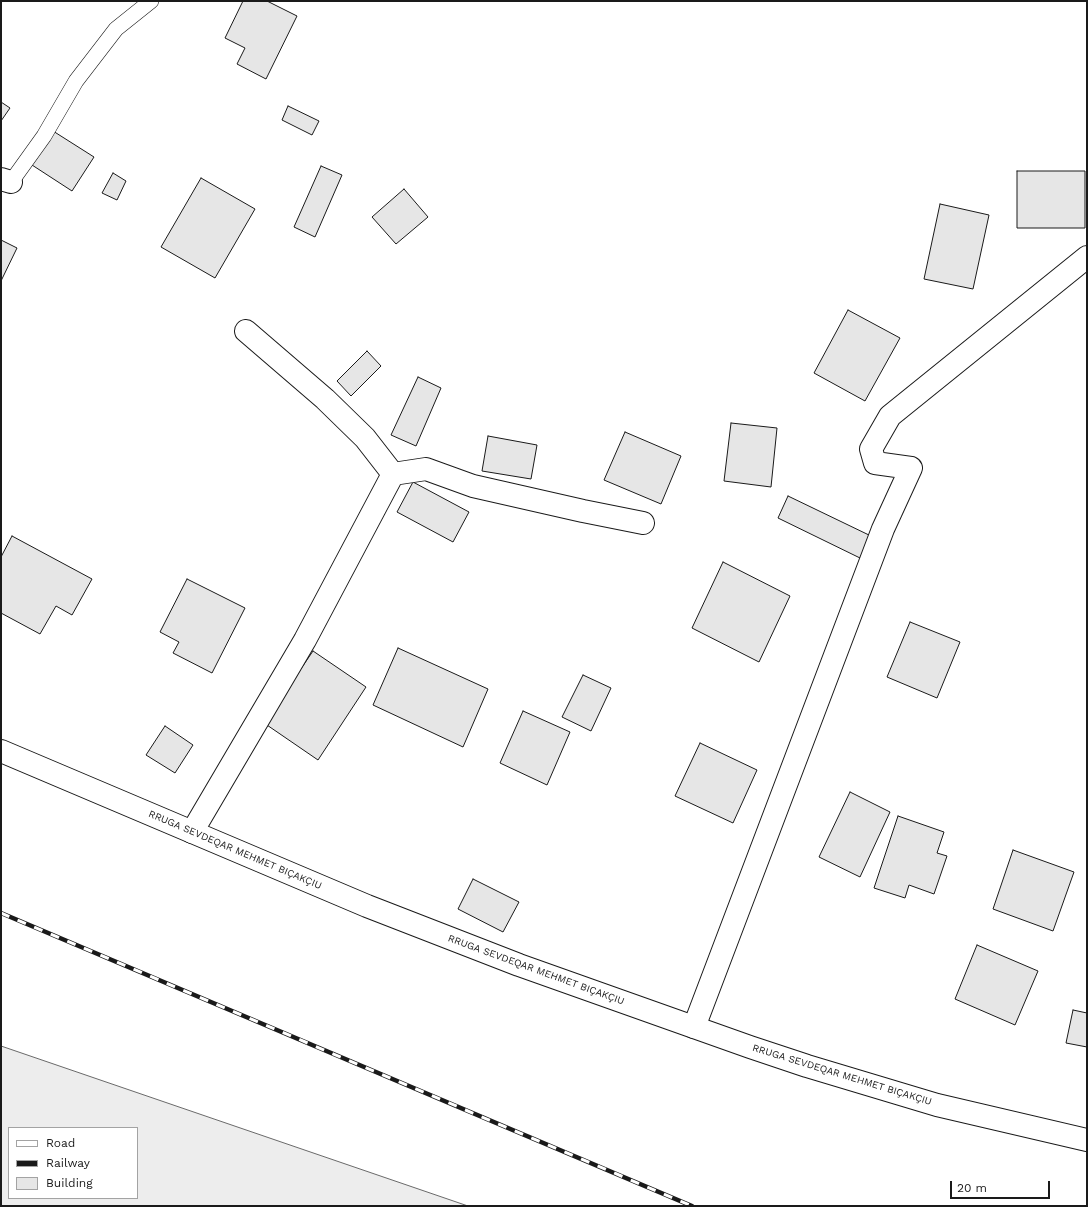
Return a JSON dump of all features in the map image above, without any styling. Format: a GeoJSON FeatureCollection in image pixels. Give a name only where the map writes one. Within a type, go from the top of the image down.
{"type":"FeatureCollection","features":[{"type":"Feature","properties":{"kind":"street"},"geometry":{"type":"LineString","coordinates":[[694,1027],[883,529],[911,468],[875,463],[871,449],[890,416],[1087,257]]}},
{"type":"Feature","properties":{"kind":"street"},"geometry":{"type":"LineString","coordinates":[[246,331],[285,363],[365,438],[393,474]]}},
{"type":"Feature","properties":{"kind":"street"},"geometry":{"type":"LineString","coordinates":[[393,474],[426,469],[473,486],[643,523]]}},
{"type":"Feature","properties":{"kind":"street"},"geometry":{"type":"LineString","coordinates":[[192,832],[305,640],[393,474]]}},
{"type":"Feature","properties":{"kind":"street","name":"RRUGA SEVDEQAR MEHMET BIÇAKÇIU"},"geometry":{"type":"LineString","coordinates":[[1,751],[367,906],[505,959],[694,1027],[806,1066],[937,1105],[1087,1140]]}},
{"type":"Feature","properties":{"kind":"lane"},"geometry":{"type":"LineString","coordinates":[[6,181],[44,136],[76,81],[116,29],[151,1]]}},
{"type":"Feature","properties":{"kind":"shaded area"},"geometry":{"type":"Polygon","coordinates":[[[1,1046],[468,1206],[1,1206],[1,1046]]]}},
{"type":"Feature","properties":{"kind":"building"},"geometry":{"type":"Polygon","coordinates":[[[243,1],[267,1],[297,16],[266,79],[237,64],[245,48],[225,38],[243,1]]]}},
{"type":"Feature","properties":{"kind":"building"},"geometry":{"type":"Polygon","coordinates":[[[1,102],[10,108],[1,121],[1,102]]]}},
{"type":"Feature","properties":{"kind":"building"},"geometry":{"type":"Polygon","coordinates":[[[288,106],[319,121],[312,135],[282,120],[288,106]]]}},
{"type":"Feature","properties":{"kind":"building"},"geometry":{"type":"Polygon","coordinates":[[[53,131],[94,157],[72,191],[32,165],[53,131]]]}},
{"type":"Feature","properties":{"kind":"building"},"geometry":{"type":"Polygon","coordinates":[[[321,166],[342,175],[315,237],[294,227],[321,166]]]}},
{"type":"Feature","properties":{"kind":"building"},"geometry":{"type":"Polygon","coordinates":[[[1017,171],[1085,171],[1085,228],[1017,228],[1017,171]]]}},
{"type":"Feature","properties":{"kind":"building"},"geometry":{"type":"Polygon","coordinates":[[[113,173],[126,181],[117,200],[102,193],[113,173]]]}},
{"type":"Feature","properties":{"kind":"building"},"geometry":{"type":"Polygon","coordinates":[[[201,178],[255,209],[215,278],[161,247],[201,178]]]}},
{"type":"Feature","properties":{"kind":"building"},"geometry":{"type":"Polygon","coordinates":[[[404,189],[428,217],[396,244],[372,217],[404,189]]]}},
{"type":"Feature","properties":{"kind":"building"},"geometry":{"type":"Polygon","coordinates":[[[940,204],[989,215],[973,289],[924,279],[940,204]]]}},
{"type":"Feature","properties":{"kind":"building"},"geometry":{"type":"Polygon","coordinates":[[[1,240],[17,248],[1,281],[1,240]]]}},
{"type":"Feature","properties":{"kind":"building"},"geometry":{"type":"Polygon","coordinates":[[[848,310],[900,338],[865,401],[814,373],[848,310]]]}},
{"type":"Feature","properties":{"kind":"building"},"geometry":{"type":"Polygon","coordinates":[[[367,351],[381,366],[351,396],[337,381],[367,351]]]}},
{"type":"Feature","properties":{"kind":"building"},"geometry":{"type":"Polygon","coordinates":[[[418,377],[441,388],[416,446],[391,435],[418,377]]]}},
{"type":"Feature","properties":{"kind":"building"},"geometry":{"type":"Polygon","coordinates":[[[731,423],[777,428],[771,487],[724,481],[731,423]]]}},
{"type":"Feature","properties":{"kind":"building"},"geometry":{"type":"Polygon","coordinates":[[[625,432],[681,456],[661,504],[604,480],[625,432]]]}},
{"type":"Feature","properties":{"kind":"building"},"geometry":{"type":"Polygon","coordinates":[[[488,436],[537,445],[531,479],[482,471],[488,436]]]}},
{"type":"Feature","properties":{"kind":"building"},"geometry":{"type":"Polygon","coordinates":[[[413,482],[469,512],[453,542],[397,512],[413,482]]]}},
{"type":"Feature","properties":{"kind":"building"},"geometry":{"type":"Polygon","coordinates":[[[788,496],[871,536],[860,558],[778,518],[788,496]]]}},
{"type":"Feature","properties":{"kind":"building"},"geometry":{"type":"Polygon","coordinates":[[[12,536],[92,579],[72,615],[56,606],[40,634],[1,613],[1,557],[12,536]]]}},
{"type":"Feature","properties":{"kind":"building"},"geometry":{"type":"Polygon","coordinates":[[[723,562],[790,596],[759,662],[692,628],[723,562]]]}},
{"type":"Feature","properties":{"kind":"building"},"geometry":{"type":"Polygon","coordinates":[[[187,579],[245,608],[212,673],[173,653],[179,642],[160,632],[187,579]]]}},
{"type":"Feature","properties":{"kind":"building"},"geometry":{"type":"Polygon","coordinates":[[[910,622],[960,642],[937,698],[887,677],[910,622]]]}},
{"type":"Feature","properties":{"kind":"building"},"geometry":{"type":"Polygon","coordinates":[[[398,648],[488,689],[463,747],[373,705],[398,648]]]}},
{"type":"Feature","properties":{"kind":"building"},"geometry":{"type":"Polygon","coordinates":[[[313,651],[366,687],[318,760],[264,723],[313,651]]]}},
{"type":"Feature","properties":{"kind":"building"},"geometry":{"type":"Polygon","coordinates":[[[583,675],[611,688],[591,731],[562,717],[583,675]]]}},
{"type":"Feature","properties":{"kind":"building"},"geometry":{"type":"Polygon","coordinates":[[[523,711],[570,732],[547,785],[500,763],[523,711]]]}},
{"type":"Feature","properties":{"kind":"building"},"geometry":{"type":"Polygon","coordinates":[[[165,726],[193,745],[175,773],[146,755],[165,726]]]}},
{"type":"Feature","properties":{"kind":"building"},"geometry":{"type":"Polygon","coordinates":[[[700,743],[757,770],[733,823],[675,796],[700,743]]]}},
{"type":"Feature","properties":{"kind":"building"},"geometry":{"type":"Polygon","coordinates":[[[850,792],[890,812],[860,877],[819,857],[850,792]]]}},
{"type":"Feature","properties":{"kind":"building"},"geometry":{"type":"Polygon","coordinates":[[[898,816],[944,832],[937,853],[947,856],[934,894],[909,885],[905,898],[874,888],[898,816]]]}},
{"type":"Feature","properties":{"kind":"building"},"geometry":{"type":"Polygon","coordinates":[[[1013,850],[1074,872],[1053,931],[993,909],[1013,850]]]}},
{"type":"Feature","properties":{"kind":"building"},"geometry":{"type":"Polygon","coordinates":[[[473,879],[519,902],[503,932],[458,909],[473,879]]]}},
{"type":"Feature","properties":{"kind":"building"},"geometry":{"type":"Polygon","coordinates":[[[977,945],[1038,971],[1015,1025],[955,999],[977,945]]]}},
{"type":"Feature","properties":{"kind":"building"},"geometry":{"type":"Polygon","coordinates":[[[1073,1010],[1087,1013],[1087,1047],[1066,1043],[1073,1010]]]}},
{"type":"Feature","properties":{"kind":"railway"},"geometry":{"type":"LineString","coordinates":[[1,913],[692,1206]]}}]}
